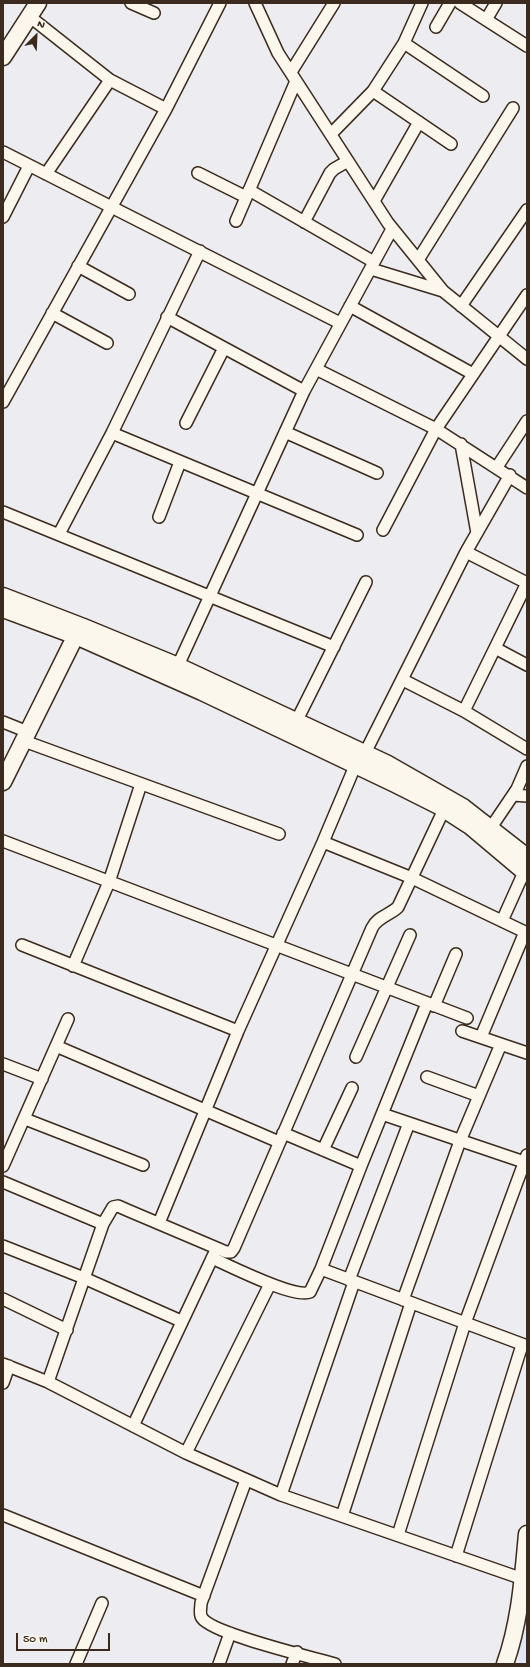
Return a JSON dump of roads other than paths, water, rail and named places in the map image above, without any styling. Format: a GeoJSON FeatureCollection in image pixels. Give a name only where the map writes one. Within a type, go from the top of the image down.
{"type":"FeatureCollection","features":[{"type":"Feature","properties":{"kind":"street"},"geometry":{"type":"LineString","coordinates":[[131,3],[154,13]]}},
{"type":"Feature","properties":{"kind":"street"},"geometry":{"type":"LineString","coordinates":[[3,402],[166,109],[220,3]]}},
{"type":"Feature","properties":{"kind":"street"},"geometry":{"type":"LineString","coordinates":[[255,3],[278,53],[392,229],[443,291],[527,359]]}},
{"type":"Feature","properties":{"kind":"street"},"geometry":{"type":"LineString","coordinates":[[236,221],[248,194],[293,77],[334,3]]}},
{"type":"Feature","properties":{"kind":"street"},"geometry":{"type":"LineString","coordinates":[[331,134],[373,91],[404,43],[422,3]]}},
{"type":"Feature","properties":{"kind":"street"},"geometry":{"type":"LineString","coordinates":[[436,27],[450,3]]}},
{"type":"Feature","properties":{"kind":"street"},"geometry":{"type":"LineString","coordinates":[[460,3],[527,46]]}},
{"type":"Feature","properties":{"kind":"street"},"geometry":{"type":"LineString","coordinates":[[486,20],[496,3]]}},
{"type":"Feature","properties":{"kind":"street"},"geometry":{"type":"LineString","coordinates":[[4,55],[33,10],[110,80],[166,109]]}},
{"type":"Feature","properties":{"kind":"street"},"geometry":{"type":"LineString","coordinates":[[404,43],[483,96]]}},
{"type":"Feature","properties":{"kind":"street"},"geometry":{"type":"LineString","coordinates":[[46,174],[110,80]]}},
{"type":"Feature","properties":{"kind":"street"},"geometry":{"type":"LineString","coordinates":[[373,91],[451,144]]}},
{"type":"Feature","properties":{"kind":"street"},"geometry":{"type":"LineString","coordinates":[[418,260],[513,108]]}},
{"type":"Feature","properties":{"kind":"street"},"geometry":{"type":"LineString","coordinates":[[374,201],[420,122]]}},
{"type":"Feature","properties":{"kind":"street"},"geometry":{"type":"LineString","coordinates":[[3,152],[340,323]]}},
{"type":"Feature","properties":{"kind":"street"},"geometry":{"type":"LineString","coordinates":[[304,222],[330,173],[348,161]]}},
{"type":"Feature","properties":{"kind":"street"},"geometry":{"type":"LineString","coordinates":[[3,217],[29,166]]}},
{"type":"Feature","properties":{"kind":"street"},"geometry":{"type":"LineString","coordinates":[[198,173],[248,194],[304,222],[372,266],[443,291]]}},
{"type":"Feature","properties":{"kind":"street"},"geometry":{"type":"LineString","coordinates":[[461,306],[527,210]]}},
{"type":"Feature","properties":{"kind":"street"},"geometry":{"type":"LineString","coordinates":[[175,672],[304,391],[392,229]]}},
{"type":"Feature","properties":{"kind":"street"},"geometry":{"type":"LineString","coordinates":[[59,534],[112,433],[200,251]]}},
{"type":"Feature","properties":{"kind":"street"},"geometry":{"type":"LineString","coordinates":[[78,266],[129,294]]}},
{"type":"Feature","properties":{"kind":"street"},"geometry":{"type":"LineString","coordinates":[[382,530],[436,429],[527,295]]}},
{"type":"Feature","properties":{"kind":"street"},"geometry":{"type":"LineString","coordinates":[[350,306],[472,374]]}},
{"type":"Feature","properties":{"kind":"street"},"geometry":{"type":"LineString","coordinates":[[52,313],[107,343]]}},
{"type":"Feature","properties":{"kind":"street"},"geometry":{"type":"LineString","coordinates":[[167,317],[304,391]]}},
{"type":"Feature","properties":{"kind":"street"},"geometry":{"type":"LineString","coordinates":[[186,423],[224,348]]}},
{"type":"Feature","properties":{"kind":"street"},"geometry":{"type":"LineString","coordinates":[[316,369],[436,429],[527,488]]}},
{"type":"Feature","properties":{"kind":"street"},"geometry":{"type":"LineString","coordinates":[[496,467],[527,421]]}},
{"type":"Feature","properties":{"kind":"street"},"geometry":{"type":"LineString","coordinates":[[285,432],[377,473]]}},
{"type":"Feature","properties":{"kind":"street"},"geometry":{"type":"LineString","coordinates":[[112,433],[357,536]]}},
{"type":"Feature","properties":{"kind":"street"},"geometry":{"type":"LineString","coordinates":[[461,444],[477,533]]}},
{"type":"Feature","properties":{"kind":"street"},"geometry":{"type":"LineString","coordinates":[[158,517],[180,462]]}},
{"type":"Feature","properties":{"kind":"street"},"geometry":{"type":"LineString","coordinates":[[159,1223],[205,1109],[275,945],[361,756],[403,680],[466,552],[510,476]]}},
{"type":"Feature","properties":{"kind":"street"},"geometry":{"type":"LineString","coordinates":[[3,512],[334,647]]}},
{"type":"Feature","properties":{"kind":"street"},"geometry":{"type":"LineString","coordinates":[[464,711],[527,583],[466,552]]}},
{"type":"Feature","properties":{"kind":"street"},"geometry":{"type":"LineString","coordinates":[[293,727],[366,582]]}},
{"type":"Feature","properties":{"kind":"street"},"geometry":{"type":"LineString","coordinates":[[3,596],[78,631],[175,672],[293,727],[361,756],[386,763],[446,804],[470,826],[524,863]]}},
{"type":"Feature","properties":{"kind":"street"},"geometry":{"type":"LineString","coordinates":[[3,609],[78,631]]}},
{"type":"Feature","properties":{"kind":"street"},"geometry":{"type":"LineString","coordinates":[[3,782],[78,631]]}},
{"type":"Feature","properties":{"kind":"street"},"geometry":{"type":"LineString","coordinates":[[495,648],[527,665]]}},
{"type":"Feature","properties":{"kind":"street"},"geometry":{"type":"LineString","coordinates":[[403,680],[464,711],[527,749]]}},
{"type":"Feature","properties":{"kind":"street"},"geometry":{"type":"LineString","coordinates":[[3,722],[26,736],[141,784],[279,834]]}},
{"type":"Feature","properties":{"kind":"street"},"geometry":{"type":"LineString","coordinates":[[490,829],[513,795],[527,766]]}},
{"type":"Feature","properties":{"kind":"street"},"geometry":{"type":"LineString","coordinates":[[73,966],[109,882],[141,784]]}},
{"type":"Feature","properties":{"kind":"street"},"geometry":{"type":"LineString","coordinates":[[513,795],[527,796]]}},
{"type":"Feature","properties":{"kind":"street"},"geometry":{"type":"LineString","coordinates":[[446,804],[463,807],[490,829],[524,863]]}},
{"type":"Feature","properties":{"kind":"street"},"geometry":{"type":"LineString","coordinates":[[214,1253],[231,1252],[234,1248],[374,924],[398,907],[446,804]]}},
{"type":"Feature","properties":{"kind":"street"},"geometry":{"type":"LineString","coordinates":[[3,841],[467,1018]]}},
{"type":"Feature","properties":{"kind":"street"},"geometry":{"type":"LineString","coordinates":[[323,842],[412,878],[526,933],[481,1037]]}},
{"type":"Feature","properties":{"kind":"street"},"geometry":{"type":"LineString","coordinates":[[502,921],[524,863]]}},
{"type":"Feature","properties":{"kind":"street"},"geometry":{"type":"LineString","coordinates":[[356,1057],[388,988],[410,935]]}},
{"type":"Feature","properties":{"kind":"street"},"geometry":{"type":"LineString","coordinates":[[22,945],[238,1031]]}},
{"type":"Feature","properties":{"kind":"street"},"geometry":{"type":"LineString","coordinates":[[48,1382],[103,1224],[109,1211],[113,1207],[118,1206],[159,1223],[270,1284],[302,1294],[306,1293],[313,1287],[382,1114],[431,1005],[456,954]]}},
{"type":"Feature","properties":{"kind":"street"},"geometry":{"type":"LineString","coordinates":[[3,1166],[68,1019]]}},
{"type":"Feature","properties":{"kind":"street"},"geometry":{"type":"LineString","coordinates":[[462,1031],[527,1053]]}},
{"type":"Feature","properties":{"kind":"street"},"geometry":{"type":"LineString","coordinates":[[342,1516],[407,1302],[460,1141],[501,1044]]}},
{"type":"Feature","properties":{"kind":"street"},"geometry":{"type":"LineString","coordinates":[[56,1046],[205,1109],[281,1137],[323,1150],[361,1166]]}},
{"type":"Feature","properties":{"kind":"street"},"geometry":{"type":"LineString","coordinates":[[3,1064],[42,1079]]}},
{"type":"Feature","properties":{"kind":"street"},"geometry":{"type":"LineString","coordinates":[[427,1077],[479,1096]]}},
{"type":"Feature","properties":{"kind":"street"},"geometry":{"type":"LineString","coordinates":[[323,1150],[352,1088]]}},
{"type":"Feature","properties":{"kind":"street"},"geometry":{"type":"LineString","coordinates":[[382,1114],[460,1141],[526,1160],[466,1323],[398,1536]]}},
{"type":"Feature","properties":{"kind":"street"},"geometry":{"type":"LineString","coordinates":[[25,1119],[143,1165]]}},
{"type":"Feature","properties":{"kind":"street"},"geometry":{"type":"LineString","coordinates":[[281,1495],[351,1281],[409,1123]]}},
{"type":"Feature","properties":{"kind":"street"},"geometry":{"type":"LineString","coordinates":[[3,1182],[103,1224]]}},
{"type":"Feature","properties":{"kind":"street"},"geometry":{"type":"LineString","coordinates":[[3,1246],[84,1278],[182,1322]]}},
{"type":"Feature","properties":{"kind":"street"},"geometry":{"type":"LineString","coordinates":[[133,1426],[214,1253]]}},
{"type":"Feature","properties":{"kind":"street"},"geometry":{"type":"LineString","coordinates":[[321,1269],[525,1345],[456,1556]]}},
{"type":"Feature","properties":{"kind":"street"},"geometry":{"type":"LineString","coordinates":[[186,1453],[270,1284]]}},
{"type":"Feature","properties":{"kind":"street"},"geometry":{"type":"LineString","coordinates":[[3,1299],[66,1330]]}},
{"type":"Feature","properties":{"kind":"street"},"geometry":{"type":"LineString","coordinates":[[3,1383],[6,1365],[48,1382],[186,1453],[281,1495],[523,1579]]}},
{"type":"Feature","properties":{"kind":"street"},"geometry":{"type":"LineString","coordinates":[[246,1480],[204,1596],[200,1614],[203,1619],[230,1634],[297,1652],[334,1664]]}},
{"type":"Feature","properties":{"kind":"street"},"geometry":{"type":"LineString","coordinates":[[3,1515],[204,1596]]}},
{"type":"Feature","properties":{"kind":"street"},"geometry":{"type":"LineString","coordinates":[[505,1664],[512,1644],[523,1579],[527,1534]]}},
{"type":"Feature","properties":{"kind":"street"},"geometry":{"type":"LineString","coordinates":[[76,1664],[102,1603]]}},
{"type":"Feature","properties":{"kind":"street"},"geometry":{"type":"LineString","coordinates":[[219,1664],[230,1634]]}},
{"type":"Feature","properties":{"kind":"street"},"geometry":{"type":"LineString","coordinates":[[292,1664],[297,1652]]}}]}
